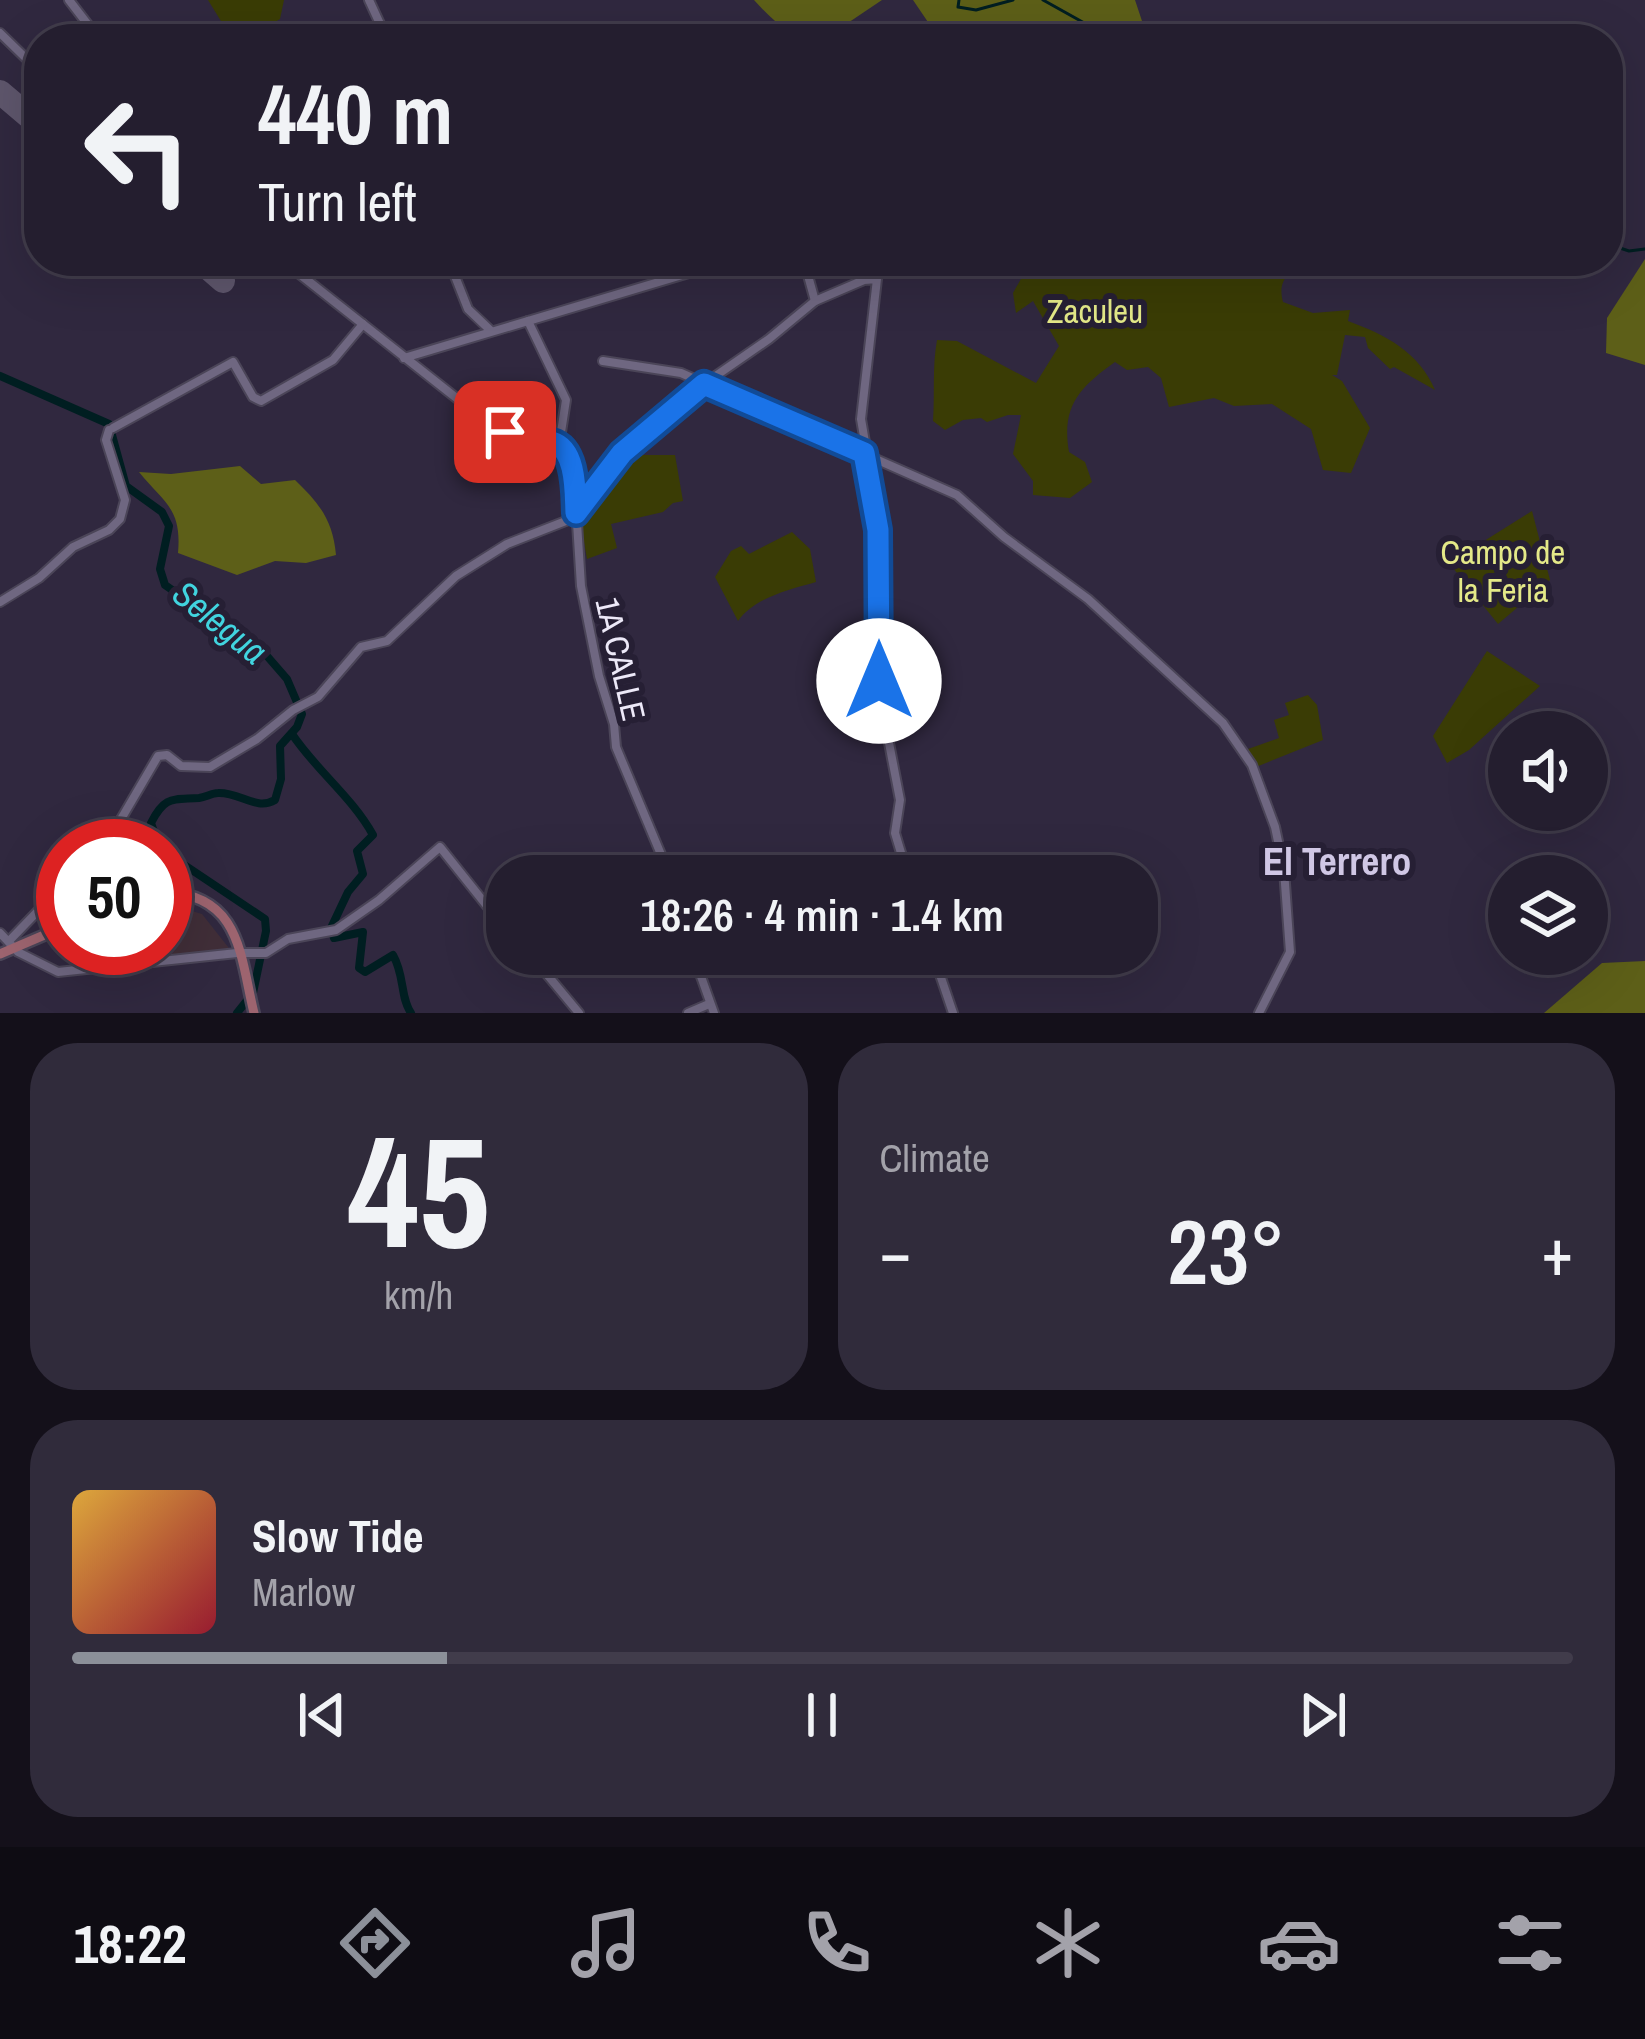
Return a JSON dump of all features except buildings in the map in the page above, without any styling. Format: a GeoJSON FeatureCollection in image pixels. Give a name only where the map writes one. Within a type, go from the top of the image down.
{"type":"FeatureCollection","features":[{"type":"Feature","properties":{"kind":"main road"},"geometry":{"type":"LineString","coordinates":[[192,897],[216,910],[234,932],[250,1004]]}},
{"type":"Feature","properties":{"kind":"main road"},"geometry":{"type":"LineString","coordinates":[[0,957],[36,940]]}},
{"type":"Feature","properties":{"kind":"street"},"geometry":{"type":"LineString","coordinates":[[69,0],[87,24]]}},
{"type":"Feature","properties":{"kind":"street"},"geometry":{"type":"LineString","coordinates":[[0,33],[24,56]]}},
{"type":"Feature","properties":{"kind":"street"},"geometry":{"type":"LineString","coordinates":[[302,276],[488,423],[521,438],[559,445]]}},
{"type":"Feature","properties":{"kind":"street"},"geometry":{"type":"LineString","coordinates":[[455,276],[468,309],[490,331]]}},
{"type":"Feature","properties":{"kind":"street"},"geometry":{"type":"LineString","coordinates":[[404,358],[679,276]]}},
{"type":"Feature","properties":{"kind":"street"},"geometry":{"type":"LineString","coordinates":[[808,276],[815,301]]}},
{"type":"Feature","properties":{"kind":"street"},"geometry":{"type":"LineString","coordinates":[[121,819],[158,756],[165,754],[181,766],[204,769],[257,740],[293,710],[325,692],[361,647],[389,639],[456,576],[506,544],[576,515],[622,453],[815,301],[877,279],[862,391],[864,453],[878,530],[880,696],[900,800],[895,833],[902,855]]}},
{"type":"Feature","properties":{"kind":"street","name":"1A CALLE"},"geometry":{"type":"LineString","coordinates":[[528,321],[566,400],[559,445],[574,475],[583,600],[600,682],[616,747],[661,855]]}},
{"type":"Feature","properties":{"kind":"street"},"geometry":{"type":"LineString","coordinates":[[0,602],[39,578],[73,547],[109,530],[120,519],[125,500],[106,440],[111,429],[233,362],[253,397],[261,400],[333,360],[363,325]]}},
{"type":"Feature","properties":{"kind":"street"},"geometry":{"type":"LineString","coordinates":[[603,361],[667,368],[957,495],[1118,624],[1234,735],[1252,765],[1280,842],[1290,937],[1285,965],[1259,1013]]}},
{"type":"Feature","properties":{"kind":"street"},"geometry":{"type":"LineString","coordinates":[[0,930],[46,969],[67,972],[262,953],[288,938],[333,931],[379,900],[440,847],[486,905]]}},
{"type":"Feature","properties":{"kind":"street"},"geometry":{"type":"LineString","coordinates":[[17,947],[36,921]]}},
{"type":"Feature","properties":{"kind":"street"},"geometry":{"type":"LineString","coordinates":[[549,975],[582,1013]]}},
{"type":"Feature","properties":{"kind":"street"},"geometry":{"type":"LineString","coordinates":[[688,1013],[712,1008],[700,975]]}},
{"type":"Feature","properties":{"kind":"street"},"geometry":{"type":"LineString","coordinates":[[940,975],[953,1013]]}},
{"type":"Feature","properties":{"kind":"shaded area"},"geometry":{"type":"Polygon","coordinates":[[[754,0],[882,0],[846,24],[779,24],[754,0]]]}},
{"type":"Feature","properties":{"kind":"shaded area"},"geometry":{"type":"Polygon","coordinates":[[[913,0],[1135,0],[1143,24],[929,24],[913,0]]]}},
{"type":"Feature","properties":{"kind":"shaded area"},"geometry":{"type":"Polygon","coordinates":[[[1645,259],[1645,365],[1606,353],[1607,318],[1645,259]]]}},
{"type":"Feature","properties":{"kind":"shaded area"},"geometry":{"type":"Polygon","coordinates":[[[240,466],[261,484],[295,480],[323,513],[336,555],[306,563],[275,561],[237,575],[178,553],[174,516],[139,472],[171,474],[240,466]]]}},
{"type":"Feature","properties":{"kind":"shaded area"},"geometry":{"type":"Polygon","coordinates":[[[192,911],[202,914],[232,952],[192,956],[192,911]]]}},
{"type":"Feature","properties":{"kind":"shaded area"},"geometry":{"type":"Polygon","coordinates":[[[1645,961],[1645,1013],[1544,1013],[1588,975],[1608,975],[1608,963],[1645,961]]]}},
{"type":"Feature","properties":{"kind":"green space"},"geometry":{"type":"Polygon","coordinates":[[[208,0],[284,0],[280,19],[272,24],[223,24],[208,0]]]}},
{"type":"Feature","properties":{"kind":"green space","name":"Zaculeu"},"geometry":{"type":"Polygon","coordinates":[[[1023,276],[1287,276],[1283,302],[1313,313],[1350,310],[1348,321],[1400,346],[1420,365],[1435,390],[1390,369],[1368,348],[1365,337],[1345,335],[1337,375],[1332,375],[1342,381],[1370,428],[1351,473],[1323,470],[1311,429],[1272,404],[1234,406],[1214,398],[1169,407],[1161,378],[1148,367],[1127,370],[1115,362],[1083,389],[1068,422],[1069,452],[1085,462],[1092,482],[1070,498],[1033,495],[1033,481],[1013,454],[1021,415],[987,422],[963,420],[945,430],[933,421],[937,340],[957,341],[1036,383],[1059,346],[1033,301],[1016,313],[1013,293],[1023,276]]]}},
{"type":"Feature","properties":{"kind":"green space"},"geometry":{"type":"Polygon","coordinates":[[[623,455],[675,455],[683,501],[663,512],[611,524],[617,548],[587,559],[579,513],[623,455]]]}},
{"type":"Feature","properties":{"kind":"green space","name":"Campo de la Feria"},"geometry":{"type":"Polygon","coordinates":[[[1532,511],[1550,580],[1498,624],[1449,563],[1532,511]]]}},
{"type":"Feature","properties":{"kind":"green space"},"geometry":{"type":"Polygon","coordinates":[[[792,532],[810,549],[816,582],[762,601],[738,621],[715,577],[731,551],[741,546],[749,554],[792,532]]]}},
{"type":"Feature","properties":{"kind":"green space"},"geometry":{"type":"Polygon","coordinates":[[[1487,651],[1540,686],[1512,711],[1488,711],[1488,733],[1447,763],[1433,736],[1487,651]]]}},
{"type":"Feature","properties":{"kind":"green space"},"geometry":{"type":"Polygon","coordinates":[[[1308,695],[1317,705],[1323,740],[1256,767],[1248,749],[1279,738],[1274,720],[1289,715],[1285,703],[1308,695]]]}},
{"type":"Feature","properties":{"kind":"waterway"},"geometry":{"type":"LineString","coordinates":[[959,0],[958,7],[976,10],[1013,0]]}},
{"type":"Feature","properties":{"kind":"waterway"},"geometry":{"type":"LineString","coordinates":[[1043,0],[1086,24]]}},
{"type":"Feature","properties":{"kind":"waterway"},"geometry":{"type":"LineString","coordinates":[[1623,249],[1645,249]]}},
{"type":"Feature","properties":{"kind":"waterway","name":"Selegua"},"geometry":{"type":"LineString","coordinates":[[0,376],[109,424],[126,486],[162,512],[169,526],[160,569],[165,585],[267,656],[287,679],[302,714],[280,746],[281,779],[275,800],[261,803],[218,793],[170,801],[154,819]]}},
{"type":"Feature","properties":{"kind":"waterway"},"geometry":{"type":"LineString","coordinates":[[292,734],[373,835],[357,851],[363,874],[348,892],[331,928],[334,938],[363,932],[359,968],[365,972],[393,955],[411,1013]]}},
{"type":"Feature","properties":{"kind":"waterway"},"geometry":{"type":"LineString","coordinates":[[192,870],[265,919],[253,993],[237,1013]]}},
{"type":"Feature","properties":{"kind":"runway"},"geometry":{"type":"LineString","coordinates":[[0,92],[24,112]]}},
{"type":"Feature","properties":{"kind":"runway"},"geometry":{"type":"LineString","coordinates":[[217,276],[223,281]]}},
{"type":"Feature","properties":{"kind":"district","name":"El Terrero"},"geometry":{"type":"Point","coordinates":[1337,861]}},
{"type":"Feature","properties":{"kind":"route"},"geometry":{"type":"LineString","coordinates":[[505,432],[562,448],[574,475],[576,513],[622,453],[704,384],[864,453],[878,530],[879,681]]}}]}
